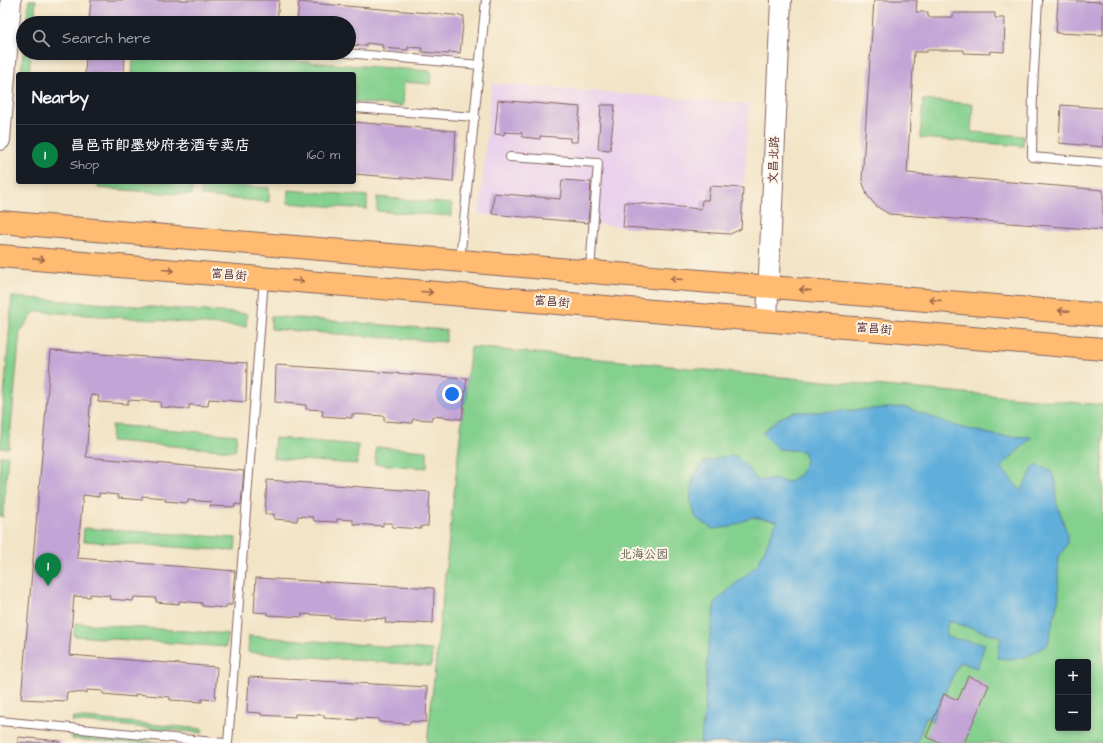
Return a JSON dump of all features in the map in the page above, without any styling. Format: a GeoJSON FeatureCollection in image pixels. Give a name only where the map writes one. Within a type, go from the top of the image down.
{"type":"FeatureCollection","features":[{"type":"Feature","properties":{"kind":"main road"},"geometry":{"type":"LineString","coordinates":[[0,222],[1103,315]]}},
{"type":"Feature","properties":{"kind":"main road","name":"富昌街"},"geometry":{"type":"LineString","coordinates":[[0,256],[1103,349]]}},
{"type":"Feature","properties":{"kind":"street"},"geometry":{"type":"LineString","coordinates":[[0,140],[11,0]]}},
{"type":"Feature","properties":{"kind":"street","name":"文昌北路"},"geometry":{"type":"LineString","coordinates":[[767,320],[781,0]]}},
{"type":"Feature","properties":{"kind":"lane"},"geometry":{"type":"LineString","coordinates":[[460,260],[486,0]]}},
{"type":"Feature","properties":{"kind":"lane"},"geometry":{"type":"LineString","coordinates":[[1038,0],[1033,89],[1032,157],[1103,163]]}},
{"type":"Feature","properties":{"kind":"lane"},"geometry":{"type":"LineString","coordinates":[[356,54],[480,65]]}},
{"type":"Feature","properties":{"kind":"lane"},"geometry":{"type":"LineString","coordinates":[[356,108],[475,118]]}},
{"type":"Feature","properties":{"kind":"lane"},"geometry":{"type":"LineString","coordinates":[[510,157],[598,163],[590,271]]}},
{"type":"Feature","properties":{"kind":"lane"},"geometry":{"type":"LineString","coordinates":[[0,721],[226,743],[264,278]]}},
{"type":"Feature","properties":{"kind":"shaded area"},"geometry":{"type":"Polygon","coordinates":[[[492,83],[749,104],[741,229],[730,234],[479,214],[492,83]]]}},
{"type":"Feature","properties":{"kind":"green space"},"geometry":{"type":"Polygon","coordinates":[[[29,0],[36,0],[35,16],[27,16],[29,0]]]}},
{"type":"Feature","properties":{"kind":"green space"},"geometry":{"type":"Polygon","coordinates":[[[22,60],[30,60],[29,72],[21,72],[22,60]]]}},
{"type":"Feature","properties":{"kind":"green space"},"geometry":{"type":"Polygon","coordinates":[[[133,60],[280,60],[431,71],[430,84],[404,82],[403,106],[356,102],[356,72],[132,72],[133,60]]]}},
{"type":"Feature","properties":{"kind":"green space"},"geometry":{"type":"Polygon","coordinates":[[[923,100],[973,104],[971,132],[1024,136],[1023,146],[920,138],[923,100]]]}},
{"type":"Feature","properties":{"kind":"green space"},"geometry":{"type":"Polygon","coordinates":[[[99,184],[192,184],[192,195],[98,188],[99,184]]]}},
{"type":"Feature","properties":{"kind":"green space"},"geometry":{"type":"Polygon","coordinates":[[[201,184],[269,188],[269,202],[201,196],[201,184]]]}},
{"type":"Feature","properties":{"kind":"green space"},"geometry":{"type":"Polygon","coordinates":[[[288,190],[367,196],[367,209],[287,203],[288,190]]]}},
{"type":"Feature","properties":{"kind":"green space"},"geometry":{"type":"Polygon","coordinates":[[[377,197],[452,204],[452,216],[377,211],[377,197]]]}},
{"type":"Feature","properties":{"kind":"green space"},"geometry":{"type":"Polygon","coordinates":[[[12,297],[247,314],[246,327],[35,311],[20,332],[9,448],[0,448],[12,297]]]}},
{"type":"Feature","properties":{"kind":"green space"},"geometry":{"type":"Polygon","coordinates":[[[271,316],[446,330],[446,342],[271,329],[271,316]]]}},
{"type":"Feature","properties":{"kind":"green space","name":"北海公园"},"geometry":{"type":"Polygon","coordinates":[[[471,347],[745,374],[1103,405],[1103,743],[427,743],[471,347]]]}},
{"type":"Feature","properties":{"kind":"green space"},"geometry":{"type":"Polygon","coordinates":[[[112,425],[237,435],[235,451],[111,441],[112,425]]]}},
{"type":"Feature","properties":{"kind":"green space"},"geometry":{"type":"Polygon","coordinates":[[[275,438],[358,445],[357,464],[273,458],[275,438]]]}},
{"type":"Feature","properties":{"kind":"green space"},"geometry":{"type":"Polygon","coordinates":[[[376,447],[427,451],[427,468],[375,464],[376,447]]]}},
{"type":"Feature","properties":{"kind":"green space"},"geometry":{"type":"Polygon","coordinates":[[[0,456],[8,456],[3,517],[0,516],[0,456]]]}},
{"type":"Feature","properties":{"kind":"green space"},"geometry":{"type":"Polygon","coordinates":[[[84,528],[236,538],[235,551],[83,541],[84,528]]]}},
{"type":"Feature","properties":{"kind":"green space"},"geometry":{"type":"Polygon","coordinates":[[[75,623],[227,634],[226,647],[74,636],[75,623]]]}},
{"type":"Feature","properties":{"kind":"green space"},"geometry":{"type":"Polygon","coordinates":[[[249,636],[432,650],[431,666],[248,652],[249,636]]]}},
{"type":"Feature","properties":{"kind":"green space"},"geometry":{"type":"Polygon","coordinates":[[[73,717],[203,729],[202,733],[72,721],[73,717]]]}},
{"type":"Feature","properties":{"kind":"green space"},"geometry":{"type":"Polygon","coordinates":[[[72,734],[165,743],[120,743],[72,739],[72,734]]]}},
{"type":"Feature","properties":{"kind":"water"},"geometry":{"type":"Polygon","coordinates":[[[904,407],[959,427],[999,436],[1032,437],[1001,467],[1021,491],[1035,465],[1051,470],[1056,483],[1056,501],[1067,533],[1067,544],[1059,557],[1059,596],[1048,644],[1034,653],[1019,659],[997,658],[1001,637],[948,621],[946,637],[985,644],[977,668],[960,662],[932,721],[926,717],[917,743],[700,743],[704,717],[708,650],[715,602],[758,564],[777,521],[752,517],[731,527],[713,529],[696,518],[690,499],[693,478],[704,462],[721,457],[736,456],[758,481],[768,479],[790,482],[801,473],[806,460],[803,451],[778,449],[762,433],[778,419],[793,412],[904,407]]]}},
{"type":"Feature","properties":{"kind":"building"},"geometry":{"type":"Polygon","coordinates":[[[91,0],[279,0],[278,16],[90,16],[91,0]]]}},
{"type":"Feature","properties":{"kind":"building"},"geometry":{"type":"Polygon","coordinates":[[[874,0],[917,0],[916,12],[928,12],[928,17],[953,17],[953,13],[995,13],[995,18],[1005,18],[1004,52],[990,51],[990,54],[964,53],[964,50],[927,50],[927,52],[914,52],[907,173],[1103,190],[1103,230],[889,214],[876,206],[867,195],[862,180],[874,0]]]}},
{"type":"Feature","properties":{"kind":"building"},"geometry":{"type":"Polygon","coordinates":[[[1058,0],[1103,2],[1103,35],[1056,33],[1058,0]]]}},
{"type":"Feature","properties":{"kind":"building"},"geometry":{"type":"Polygon","coordinates":[[[299,2],[464,16],[460,53],[449,52],[449,54],[422,52],[422,48],[408,47],[408,50],[382,48],[383,45],[366,43],[366,46],[356,45],[356,16],[298,16],[299,2]]]}},
{"type":"Feature","properties":{"kind":"building"},"geometry":{"type":"Polygon","coordinates":[[[86,60],[125,60],[124,72],[85,72],[86,60]]]}},
{"type":"Feature","properties":{"kind":"building"},"geometry":{"type":"Polygon","coordinates":[[[498,100],[580,107],[577,142],[570,142],[570,138],[540,136],[540,139],[522,137],[522,133],[504,132],[504,135],[495,134],[498,100]]]}},
{"type":"Feature","properties":{"kind":"building"},"geometry":{"type":"Polygon","coordinates":[[[601,105],[615,105],[610,150],[598,149],[601,105]]]}},
{"type":"Feature","properties":{"kind":"building"},"geometry":{"type":"Polygon","coordinates":[[[1061,105],[1103,108],[1103,147],[1059,143],[1061,105]]]}},
{"type":"Feature","properties":{"kind":"building"},"geometry":{"type":"Polygon","coordinates":[[[356,122],[456,131],[453,182],[356,174],[356,122]]]}},
{"type":"Feature","properties":{"kind":"building"},"geometry":{"type":"Polygon","coordinates":[[[562,180],[591,182],[588,223],[492,214],[494,193],[560,199],[562,180]]]}},
{"type":"Feature","properties":{"kind":"building"},"geometry":{"type":"Polygon","coordinates":[[[710,186],[743,188],[741,229],[730,234],[623,227],[625,202],[701,209],[702,200],[708,200],[710,186]]]}},
{"type":"Feature","properties":{"kind":"building"},"geometry":{"type":"Polygon","coordinates":[[[51,351],[247,363],[246,402],[209,399],[208,406],[189,405],[189,409],[160,407],[161,402],[128,400],[128,404],[98,402],[99,396],[91,395],[86,457],[244,471],[241,505],[235,504],[235,507],[210,506],[211,502],[188,500],[188,503],[165,501],[165,498],[142,496],[142,500],[118,498],[118,495],[99,493],[99,497],[83,495],[77,558],[235,571],[232,605],[226,605],[226,608],[202,606],[202,603],[179,601],[179,604],[156,602],[156,598],[134,597],[133,601],[109,599],[110,596],[90,594],[90,597],[74,596],[69,655],[217,667],[215,700],[202,699],[202,702],[170,700],[170,697],[135,694],[135,697],[103,694],[103,691],[87,690],[87,693],[67,692],[66,701],[21,699],[51,351]]]}},
{"type":"Feature","properties":{"kind":"building"},"geometry":{"type":"Polygon","coordinates":[[[276,365],[467,378],[462,419],[432,416],[432,420],[413,419],[412,423],[384,421],[384,416],[352,414],[352,418],[322,416],[323,410],[306,409],[306,405],[275,402],[276,365]]]}},
{"type":"Feature","properties":{"kind":"building"},"geometry":{"type":"Polygon","coordinates":[[[267,480],[430,492],[428,526],[421,526],[421,529],[392,527],[392,523],[383,523],[383,526],[353,524],[353,520],[337,519],[337,522],[314,521],[313,517],[298,516],[297,521],[274,519],[274,514],[265,514],[267,480]]]}},
{"type":"Feature","properties":{"kind":"building"},"geometry":{"type":"Polygon","coordinates":[[[256,578],[434,588],[433,623],[385,623],[386,619],[364,618],[364,620],[302,614],[302,617],[268,615],[268,613],[254,612],[256,578]]]}},
{"type":"Feature","properties":{"kind":"building"},"geometry":{"type":"Polygon","coordinates":[[[968,676],[989,685],[964,743],[941,743],[926,737],[944,694],[958,700],[968,676]]]}},
{"type":"Feature","properties":{"kind":"building"},"geometry":{"type":"Polygon","coordinates":[[[249,677],[427,687],[426,722],[410,721],[410,724],[379,722],[379,719],[357,718],[357,720],[324,718],[324,715],[295,714],[295,717],[261,715],[261,713],[247,712],[249,677]]]}},
{"type":"Feature","properties":{"kind":"building"},"geometry":{"type":"Polygon","coordinates":[[[18,737],[60,741],[60,743],[18,743],[18,737]]]}},
{"type":"Feature","properties":{"kind":"place","name":"昌邑市即墨妙府老酒专卖店"},"geometry":{"type":"Point","coordinates":[48,586]}}]}
